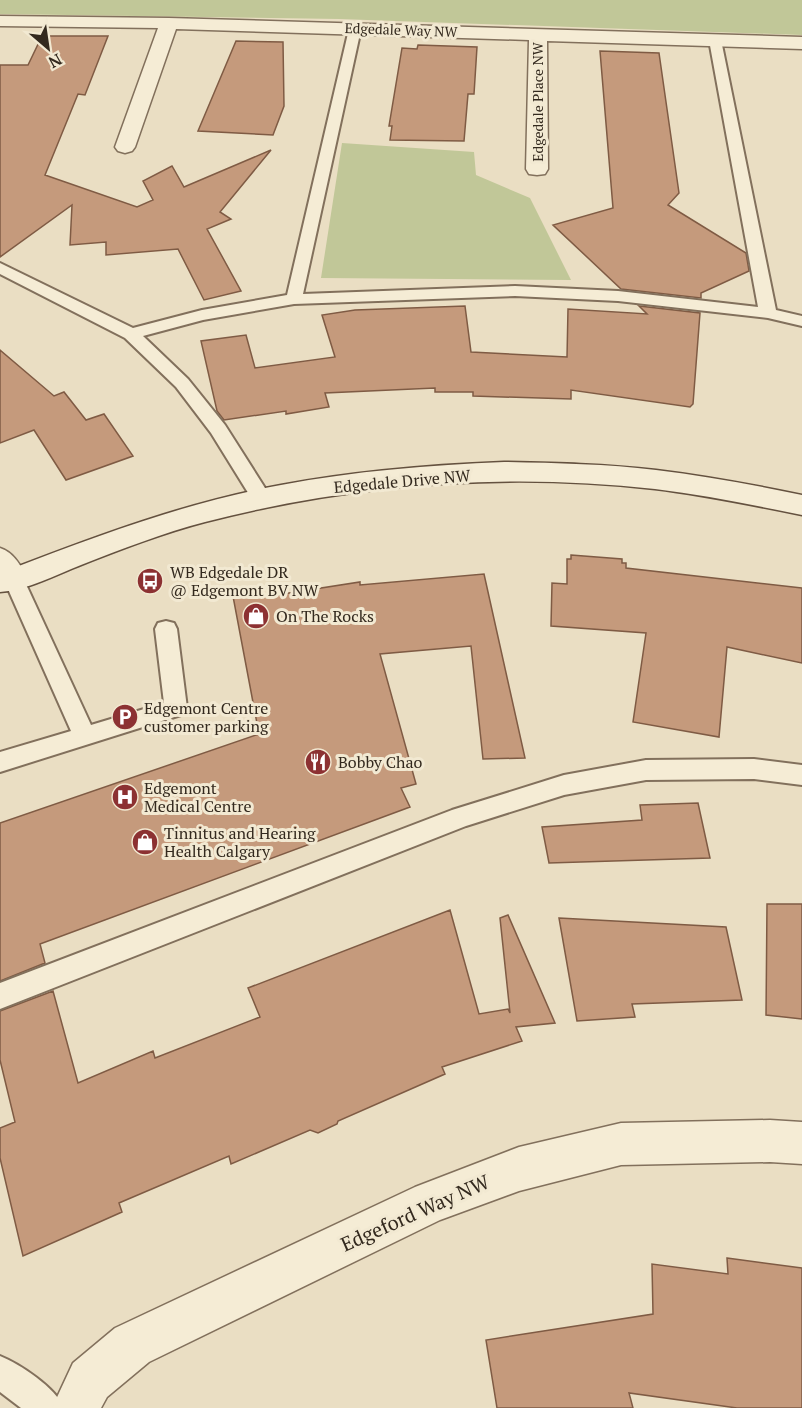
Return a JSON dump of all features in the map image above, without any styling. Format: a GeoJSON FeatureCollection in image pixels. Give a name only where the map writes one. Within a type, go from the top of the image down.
{"type":"FeatureCollection","features":[{"type":"Feature","properties":{"kind":"street","name":"Edgedale Way NW"},"geometry":{"type":"LineString","coordinates":[[0,21],[170,23],[802,43]]}},
{"type":"Feature","properties":{"kind":"street"},"geometry":{"type":"LineString","coordinates":[[125,147],[170,23]]}},
{"type":"Feature","properties":{"kind":"street","name":"Edgedale Place NW"},"geometry":{"type":"LineString","coordinates":[[537,169],[538,35]]}},
{"type":"Feature","properties":{"kind":"street","name":"Edgedale Drive NW"},"geometry":{"type":"LineString","coordinates":[[3,577],[206,512],[262,499],[376,480],[448,474],[618,475],[766,497],[802,505]]}},
{"type":"Feature","properties":{"kind":"street","name":"Edgeford Way NW"},"geometry":{"type":"LineString","coordinates":[[76,1408],[90,1380],[132,1345],[430,1202],[519,1169],[621,1144],[770,1141],[802,1143]]}},
{"type":"Feature","properties":{"kind":"lane"},"geometry":{"type":"LineString","coordinates":[[294,299],[355,29]]}},
{"type":"Feature","properties":{"kind":"lane"},"geometry":{"type":"LineString","coordinates":[[715,40],[768,313]]}},
{"type":"Feature","properties":{"kind":"lane"},"geometry":{"type":"LineString","coordinates":[[0,268],[132,334],[182,383],[218,429],[262,499]]}},
{"type":"Feature","properties":{"kind":"lane"},"geometry":{"type":"LineString","coordinates":[[132,334],[202,315],[294,299],[515,291],[618,296],[768,313],[802,321]]}},
{"type":"Feature","properties":{"kind":"lane"},"geometry":{"type":"LineString","coordinates":[[3,577],[84,735]]}},
{"type":"Feature","properties":{"kind":"lane"},"geometry":{"type":"LineString","coordinates":[[0,762],[176,708],[166,629]]}},
{"type":"Feature","properties":{"kind":"lane"},"geometry":{"type":"LineString","coordinates":[[0,996],[461,818],[564,785],[646,770],[754,769],[802,775]]}},
{"type":"Feature","properties":{"kind":"lane"},"geometry":{"type":"LineString","coordinates":[[0,1372],[48,1408]]}},
{"type":"Feature","properties":{"kind":"green space"},"geometry":{"type":"Polygon","coordinates":[[[0,0],[802,0],[802,35],[339,19],[0,14],[0,0]]]}},
{"type":"Feature","properties":{"kind":"green space"},"geometry":{"type":"Polygon","coordinates":[[[342,143],[474,152],[476,175],[530,198],[571,280],[321,278],[342,143]]]}},
{"type":"Feature","properties":{"kind":"building"},"geometry":{"type":"Polygon","coordinates":[[[42,36],[108,36],[85,95],[78,94],[45,175],[137,207],[153,200],[143,181],[172,166],[184,187],[271,150],[220,212],[231,219],[207,229],[241,291],[204,300],[178,249],[106,255],[106,242],[70,245],[72,205],[0,257],[0,65],[28,65],[42,36]]]}},
{"type":"Feature","properties":{"kind":"building"},"geometry":{"type":"Polygon","coordinates":[[[236,41],[283,42],[284,106],[273,135],[198,131],[236,41]]]}},
{"type":"Feature","properties":{"kind":"building"},"geometry":{"type":"Polygon","coordinates":[[[418,45],[477,47],[474,94],[468,94],[464,141],[390,140],[392,126],[389,126],[402,48],[417,49],[418,45]]]}},
{"type":"Feature","properties":{"kind":"building"},"geometry":{"type":"Polygon","coordinates":[[[600,51],[659,53],[679,193],[668,205],[746,253],[749,271],[701,293],[701,298],[621,289],[553,225],[613,208],[600,51]]]}},
{"type":"Feature","properties":{"kind":"building"},"geometry":{"type":"Polygon","coordinates":[[[465,306],[471,352],[567,357],[568,309],[647,314],[639,306],[700,313],[693,404],[690,407],[571,390],[571,399],[473,396],[473,392],[435,392],[435,388],[325,393],[329,407],[286,414],[286,411],[224,420],[217,411],[201,341],[246,335],[255,368],[335,357],[322,315],[355,310],[465,306]]]}},
{"type":"Feature","properties":{"kind":"building"},"geometry":{"type":"Polygon","coordinates":[[[0,350],[54,396],[64,392],[86,420],[104,414],[133,456],[66,480],[34,430],[0,443],[0,350]]]}},
{"type":"Feature","properties":{"kind":"building"},"geometry":{"type":"Polygon","coordinates":[[[571,555],[622,559],[622,563],[626,563],[626,568],[802,588],[802,663],[727,647],[719,737],[633,722],[646,633],[551,626],[552,583],[567,584],[567,559],[571,559],[571,555]]]}},
{"type":"Feature","properties":{"kind":"building"},"geometry":{"type":"Polygon","coordinates":[[[484,574],[525,758],[483,759],[471,646],[380,654],[416,784],[401,788],[410,807],[40,944],[45,963],[0,981],[0,823],[259,734],[232,591],[257,598],[360,582],[360,585],[484,574]]]}},
{"type":"Feature","properties":{"kind":"building"},"geometry":{"type":"Polygon","coordinates":[[[698,803],[710,858],[549,863],[542,827],[642,820],[640,805],[698,803]]]}},
{"type":"Feature","properties":{"kind":"building"},"geometry":{"type":"Polygon","coordinates":[[[767,904],[802,904],[802,1019],[766,1015],[767,904]]]}},
{"type":"Feature","properties":{"kind":"building"},"geometry":{"type":"Polygon","coordinates":[[[450,910],[479,1014],[508,1009],[510,1013],[500,918],[508,915],[555,1023],[516,1027],[522,1041],[442,1067],[445,1074],[338,1121],[337,1124],[318,1133],[310,1130],[231,1164],[229,1156],[119,1203],[122,1212],[23,1256],[0,1158],[0,1128],[15,1122],[0,1060],[0,1011],[53,991],[78,1083],[153,1051],[155,1058],[260,1017],[248,988],[450,910]]]}},
{"type":"Feature","properties":{"kind":"building"},"geometry":{"type":"Polygon","coordinates":[[[559,918],[726,927],[742,1000],[632,1004],[635,1017],[577,1021],[559,918]]]}},
{"type":"Feature","properties":{"kind":"building"},"geometry":{"type":"Polygon","coordinates":[[[727,1258],[802,1268],[802,1408],[737,1408],[629,1393],[633,1408],[497,1408],[486,1340],[653,1314],[652,1264],[728,1274],[727,1258]]]}},
{"type":"Feature","properties":{"kind":"place","name":"WB Edgedale DR @ Edgemont BV NW"},"geometry":{"type":"Point","coordinates":[150,581]}},
{"type":"Feature","properties":{"kind":"place","name":"On The Rocks"},"geometry":{"type":"Point","coordinates":[256,616]}},
{"type":"Feature","properties":{"kind":"place","name":"Edgemont Centre customer parking"},"geometry":{"type":"Point","coordinates":[125,717]}},
{"type":"Feature","properties":{"kind":"place","name":"Bobby Chao"},"geometry":{"type":"Point","coordinates":[318,762]}},
{"type":"Feature","properties":{"kind":"place","name":"Edgemont Medical Centre"},"geometry":{"type":"Point","coordinates":[125,797]}},
{"type":"Feature","properties":{"kind":"place","name":"Tinnitus and Hearing Health Calgary"},"geometry":{"type":"Point","coordinates":[145,842]}}]}
